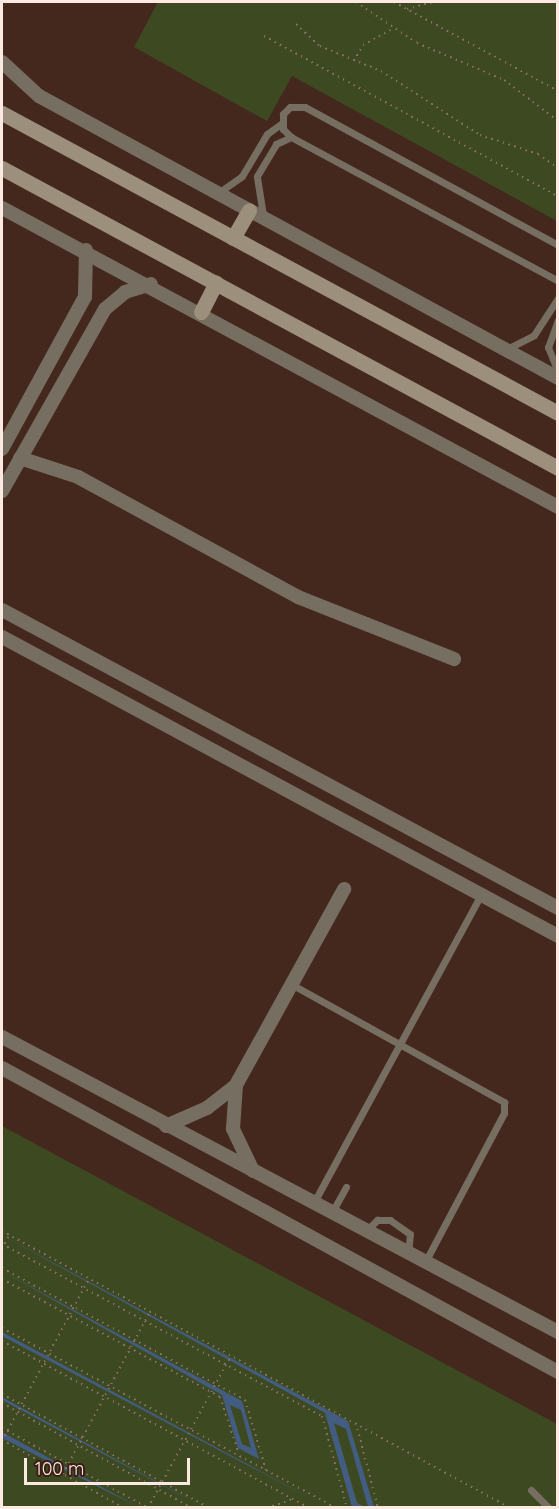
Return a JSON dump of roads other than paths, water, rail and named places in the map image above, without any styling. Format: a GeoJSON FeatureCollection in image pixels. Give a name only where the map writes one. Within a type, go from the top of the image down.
{"type":"FeatureCollection","features":[{"type":"Feature","properties":{"kind":"main road"},"geometry":{"type":"LineString","coordinates":[[2,113],[558,414]]}},
{"type":"Feature","properties":{"kind":"main road"},"geometry":{"type":"LineString","coordinates":[[2,168],[558,468]]}},
{"type":"Feature","properties":{"kind":"main road"},"geometry":{"type":"LineString","coordinates":[[233,238],[249,210]]}},
{"type":"Feature","properties":{"kind":"main road"},"geometry":{"type":"LineString","coordinates":[[201,312],[216,283]]}},
{"type":"Feature","properties":{"kind":"street"},"geometry":{"type":"LineString","coordinates":[[2,62],[28,90],[558,378]]}},
{"type":"Feature","properties":{"kind":"street"},"geometry":{"type":"LineString","coordinates":[[2,208],[151,284],[558,507]]}},
{"type":"Feature","properties":{"kind":"street"},"geometry":{"type":"LineString","coordinates":[[2,449],[85,297],[86,250]]}},
{"type":"Feature","properties":{"kind":"street"},"geometry":{"type":"LineString","coordinates":[[2,491],[105,309],[125,292],[151,284]]}},
{"type":"Feature","properties":{"kind":"street"},"geometry":{"type":"LineString","coordinates":[[20,458],[78,477],[298,597],[454,659]]}},
{"type":"Feature","properties":{"kind":"street"},"geometry":{"type":"LineString","coordinates":[[2,610],[558,908]]}},
{"type":"Feature","properties":{"kind":"street"},"geometry":{"type":"LineString","coordinates":[[2,637],[558,936]]}},
{"type":"Feature","properties":{"kind":"street"},"geometry":{"type":"LineString","coordinates":[[166,1126],[207,1108],[236,1085],[344,889]]}},
{"type":"Feature","properties":{"kind":"street"},"geometry":{"type":"LineString","coordinates":[[2,1037],[424,1264],[558,1332]]}},
{"type":"Feature","properties":{"kind":"street"},"geometry":{"type":"LineString","coordinates":[[2,1068],[558,1372]]}},
{"type":"Feature","properties":{"kind":"street"},"geometry":{"type":"LineString","coordinates":[[236,1085],[233,1129],[254,1173]]}},
{"type":"Feature","properties":{"kind":"lane"},"geometry":{"type":"LineString","coordinates":[[217,193],[242,176],[264,138],[281,124],[290,107],[305,107],[558,245]]}},
{"type":"Feature","properties":{"kind":"lane"},"geometry":{"type":"LineString","coordinates":[[281,124],[291,137],[558,281]]}},
{"type":"Feature","properties":{"kind":"lane"},"geometry":{"type":"LineString","coordinates":[[264,218],[257,177],[276,144],[291,137]]}},
{"type":"Feature","properties":{"kind":"lane"},"geometry":{"type":"LineString","coordinates":[[505,350],[534,335],[558,298]]}},
{"type":"Feature","properties":{"kind":"lane"},"geometry":{"type":"LineString","coordinates":[[558,320],[548,347],[558,372]]}},
{"type":"Feature","properties":{"kind":"lane"},"geometry":{"type":"LineString","coordinates":[[313,1204],[481,896]]}},
{"type":"Feature","properties":{"kind":"lane"},"geometry":{"type":"LineString","coordinates":[[291,984],[400,1044],[505,1106],[424,1264]]}},
{"type":"Feature","properties":{"kind":"lane"},"geometry":{"type":"LineString","coordinates":[[332,1214],[346,1187]]}},
{"type":"Feature","properties":{"kind":"lane"},"geometry":{"type":"LineString","coordinates":[[365,1232],[377,1220],[390,1220],[410,1234],[408,1255]]}},
{"type":"Feature","properties":{"kind":"lane"},"geometry":{"type":"LineString","coordinates":[[531,1490],[549,1508]]}},
{"type":"Feature","properties":{"kind":"water"},"geometry":{"type":"Polygon","coordinates":[[[2,1235],[348,1421],[374,1507],[368,1507],[346,1429],[334,1423],[357,1503],[365,1507],[352,1507],[325,1413],[2,1235]]]}},
{"type":"Feature","properties":{"kind":"water"},"geometry":{"type":"Polygon","coordinates":[[[2,1271],[242,1401],[259,1459],[238,1448],[222,1395],[2,1271]],[[230,1405],[242,1444],[251,1448],[241,1410],[230,1405]]]}},
{"type":"Feature","properties":{"kind":"water"},"geometry":{"type":"Polygon","coordinates":[[[2,1332],[327,1507],[2,1336],[2,1332]]]}},
{"type":"Feature","properties":{"kind":"water"},"geometry":{"type":"Polygon","coordinates":[[[2,1397],[203,1507],[2,1400],[2,1397]]]}},
{"type":"Feature","properties":{"kind":"water"},"geometry":{"type":"Polygon","coordinates":[[[2,1432],[138,1507],[2,1438],[2,1432]]]}}]}
